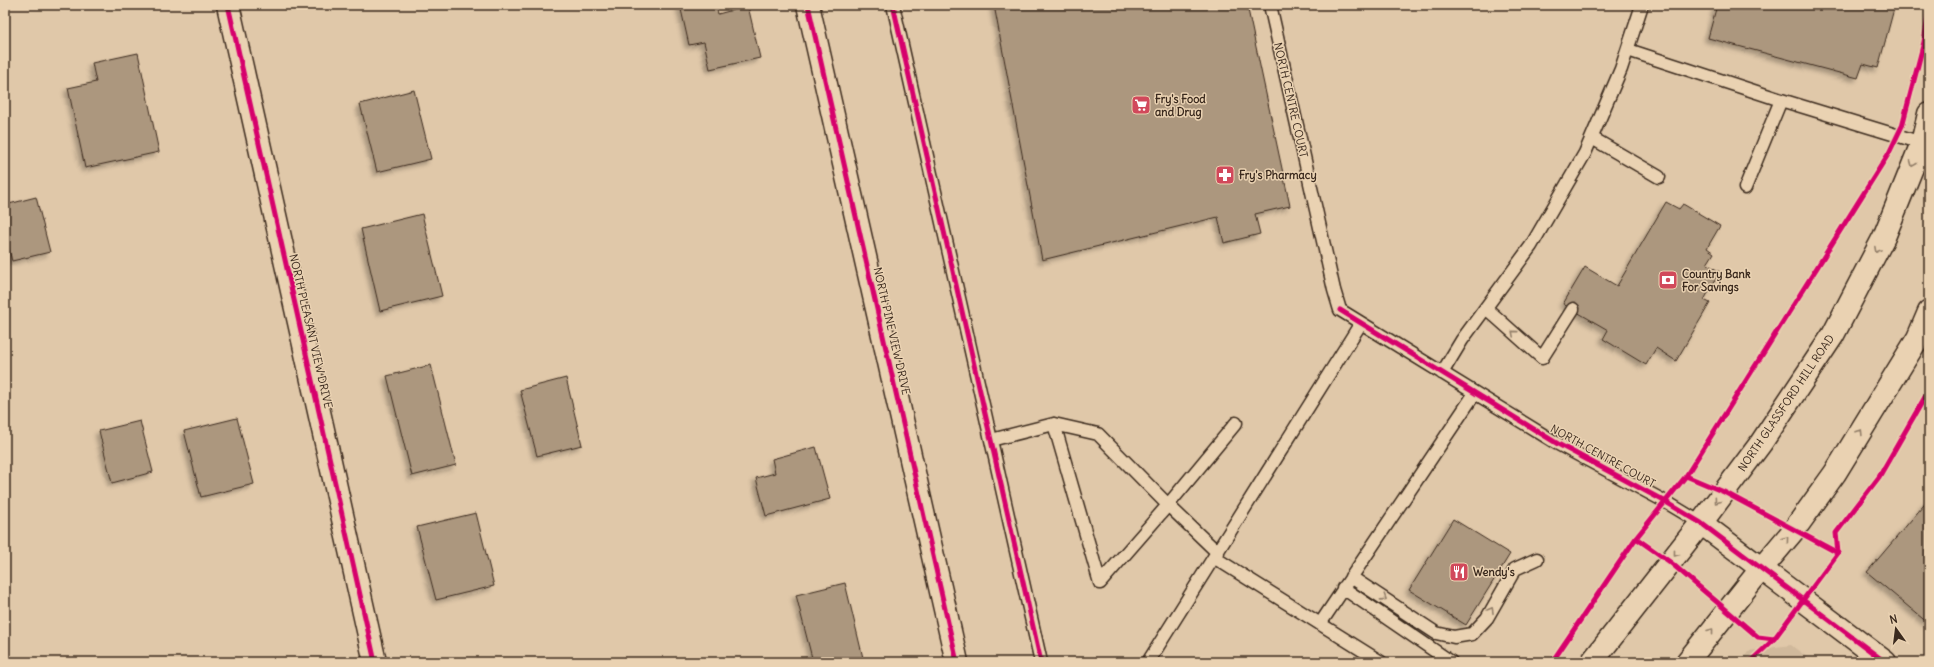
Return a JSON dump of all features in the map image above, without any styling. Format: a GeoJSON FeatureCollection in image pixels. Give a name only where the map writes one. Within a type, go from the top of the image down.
{"type":"FeatureCollection","features":[{"type":"Feature","properties":{"kind":"street","name":"NORTH PLEASANT VIEW DRIVE"},"geometry":{"type":"LineString","coordinates":[[228,5],[376,662]]}},
{"type":"Feature","properties":{"kind":"street","name":"NORTH PINE VIEW DRIVE"},"geometry":{"type":"LineString","coordinates":[[808,5],[957,662]]}},
{"type":"Feature","properties":{"kind":"street","name":"NORTH GLASSFORD HILL ROAD"},"geometry":{"type":"LineString","coordinates":[[1592,662],[1701,523],[1761,443],[1833,336],[1884,237],[1922,143],[1929,114]]}},
{"type":"Feature","properties":{"kind":"street"},"geometry":{"type":"LineString","coordinates":[[1687,662],[1794,530],[1835,473],[1918,338],[1929,312]]}},
{"type":"Feature","properties":{"kind":"street","name":"NORTH CENTRE COURT"},"geometry":{"type":"LineString","coordinates":[[1701,523],[1884,662]]}},
{"type":"Feature","properties":{"kind":"lane"},"geometry":{"type":"LineString","coordinates":[[893,5],[1041,662]]}},
{"type":"Feature","properties":{"kind":"lane","name":"NORTH CENTRE COURT"},"geometry":{"type":"LineString","coordinates":[[1270,5],[1334,290],[1340,310],[1558,444],[1666,502],[1701,523]]}},
{"type":"Feature","properties":{"kind":"lane"},"geometry":{"type":"LineString","coordinates":[[1442,373],[1462,340],[1487,309],[1531,246],[1585,153],[1628,50],[1642,5]]}},
{"type":"Feature","properties":{"kind":"lane"},"geometry":{"type":"LineString","coordinates":[[1628,50],[1781,100],[1922,143]]}},
{"type":"Feature","properties":{"kind":"lane"},"geometry":{"type":"LineString","coordinates":[[1745,188],[1781,100]]}},
{"type":"Feature","properties":{"kind":"lane"},"geometry":{"type":"LineString","coordinates":[[1592,138],[1659,177]]}},
{"type":"Feature","properties":{"kind":"lane"},"geometry":{"type":"LineString","coordinates":[[1487,309],[1542,358],[1573,309]]}},
{"type":"Feature","properties":{"kind":"lane"},"geometry":{"type":"LineString","coordinates":[[1148,662],[1361,323]]}},
{"type":"Feature","properties":{"kind":"lane"},"geometry":{"type":"LineString","coordinates":[[1320,624],[1475,393]]}},
{"type":"Feature","properties":{"kind":"lane"},"geometry":{"type":"LineString","coordinates":[[1054,424],[1100,583],[1168,505],[1236,423]]}},
{"type":"Feature","properties":{"kind":"lane"},"geometry":{"type":"LineString","coordinates":[[991,440],[1054,424],[1098,434],[1216,555],[1320,624],[1381,662]]}},
{"type":"Feature","properties":{"kind":"lane"},"geometry":{"type":"LineString","coordinates":[[1351,577],[1436,633],[1454,637],[1472,634],[1487,618],[1515,569],[1537,559]]}},
{"type":"Feature","properties":{"kind":"lane"},"geometry":{"type":"LineString","coordinates":[[1343,588],[1451,662]]}},
{"type":"Feature","properties":{"kind":"shaded area"},"geometry":{"type":"Polygon","coordinates":[[[1791,645],[1813,662],[1740,662],[1748,651],[1791,645]]]}},
{"type":"Feature","properties":{"kind":"building"},"geometry":{"type":"Polygon","coordinates":[[[680,5],[716,5],[718,14],[748,6],[760,58],[710,69],[704,42],[689,45],[680,5]]]}},
{"type":"Feature","properties":{"kind":"building","name":"Fry's Food and Drug"},"geometry":{"type":"Polygon","coordinates":[[[994,5],[1247,5],[1290,206],[1255,214],[1260,234],[1224,243],[1218,217],[1042,260],[994,5]]]}},
{"type":"Feature","properties":{"kind":"building"},"geometry":{"type":"Polygon","coordinates":[[[1717,5],[1895,5],[1878,68],[1863,64],[1858,78],[1708,38],[1717,5]]]}},
{"type":"Feature","properties":{"kind":"building"},"geometry":{"type":"Polygon","coordinates":[[[138,53],[159,152],[85,168],[68,88],[96,82],[92,63],[138,53]]]}},
{"type":"Feature","properties":{"kind":"building"},"geometry":{"type":"Polygon","coordinates":[[[414,90],[431,159],[377,172],[360,104],[414,90]]]}},
{"type":"Feature","properties":{"kind":"building"},"geometry":{"type":"Polygon","coordinates":[[[36,197],[50,252],[12,261],[5,235],[5,205],[36,197]]]}},
{"type":"Feature","properties":{"kind":"building","name":"Country Bank For Savings"},"geometry":{"type":"Polygon","coordinates":[[[1666,202],[1679,209],[1683,204],[1720,226],[1707,248],[1714,253],[1707,264],[1720,272],[1704,300],[1710,303],[1676,361],[1656,348],[1646,365],[1603,339],[1608,330],[1563,304],[1585,267],[1617,286],[1666,202]]]}},
{"type":"Feature","properties":{"kind":"building"},"geometry":{"type":"Polygon","coordinates":[[[422,214],[442,296],[380,311],[361,229],[422,214]]]}},
{"type":"Feature","properties":{"kind":"building"},"geometry":{"type":"Polygon","coordinates":[[[431,365],[456,465],[412,476],[387,376],[431,365]]]}},
{"type":"Feature","properties":{"kind":"building"},"geometry":{"type":"Polygon","coordinates":[[[566,378],[582,445],[537,456],[520,390],[566,378]]]}},
{"type":"Feature","properties":{"kind":"building"},"geometry":{"type":"Polygon","coordinates":[[[237,418],[254,484],[201,497],[184,431],[237,418]]]}},
{"type":"Feature","properties":{"kind":"building"},"geometry":{"type":"Polygon","coordinates":[[[140,421],[153,472],[112,483],[99,431],[140,421]]]}},
{"type":"Feature","properties":{"kind":"building"},"geometry":{"type":"Polygon","coordinates":[[[816,447],[830,499],[766,516],[756,478],[775,473],[772,459],[816,447]]]}},
{"type":"Feature","properties":{"kind":"building"},"geometry":{"type":"Polygon","coordinates":[[[1929,499],[1929,624],[1867,572],[1929,499]]]}},
{"type":"Feature","properties":{"kind":"building"},"geometry":{"type":"Polygon","coordinates":[[[476,513],[494,586],[436,600],[417,527],[476,513]]]}},
{"type":"Feature","properties":{"kind":"building","name":"Wendy's"},"geometry":{"type":"Polygon","coordinates":[[[1453,519],[1510,554],[1466,625],[1409,590],[1453,519]]]}},
{"type":"Feature","properties":{"kind":"building"},"geometry":{"type":"Polygon","coordinates":[[[845,583],[864,662],[813,662],[796,595],[845,583]]]}},
{"type":"Feature","properties":{"kind":"cycle path"},"geometry":{"type":"LineString","coordinates":[[228,5],[375,662]]}},
{"type":"Feature","properties":{"kind":"cycle path"},"geometry":{"type":"LineString","coordinates":[[808,5],[957,662]]}},
{"type":"Feature","properties":{"kind":"cycle path"},"geometry":{"type":"LineString","coordinates":[[893,5],[1041,662]]}},
{"type":"Feature","properties":{"kind":"cycle path"},"geometry":{"type":"LineString","coordinates":[[1552,662],[1636,538],[1686,476],[1889,153],[1902,126],[1924,42],[1929,11]]}},
{"type":"Feature","properties":{"kind":"cycle path"},"geometry":{"type":"LineString","coordinates":[[1340,310],[1558,444],[1666,502],[1701,523],[1885,662]]}},
{"type":"Feature","properties":{"kind":"cycle path"},"geometry":{"type":"LineString","coordinates":[[1750,662],[1774,639],[1838,553],[1836,533],[1879,477],[1929,390]]}},
{"type":"Feature","properties":{"kind":"cycle path"},"geometry":{"type":"LineString","coordinates":[[1686,476],[1724,492],[1838,553]]}},
{"type":"Feature","properties":{"kind":"cycle path"},"geometry":{"type":"LineString","coordinates":[[1636,538],[1670,562],[1758,637],[1774,639]]}},
{"type":"Feature","properties":{"kind":"place","name":"Fry's Food and Drug"},"geometry":{"type":"Point","coordinates":[1141,105]}},
{"type":"Feature","properties":{"kind":"place","name":"Fry's Pharmacy"},"geometry":{"type":"Point","coordinates":[1225,175]}},
{"type":"Feature","properties":{"kind":"place","name":"Country Bank For Savings"},"geometry":{"type":"Point","coordinates":[1668,280]}},
{"type":"Feature","properties":{"kind":"place","name":"Wendy's"},"geometry":{"type":"Point","coordinates":[1459,572]}}]}
